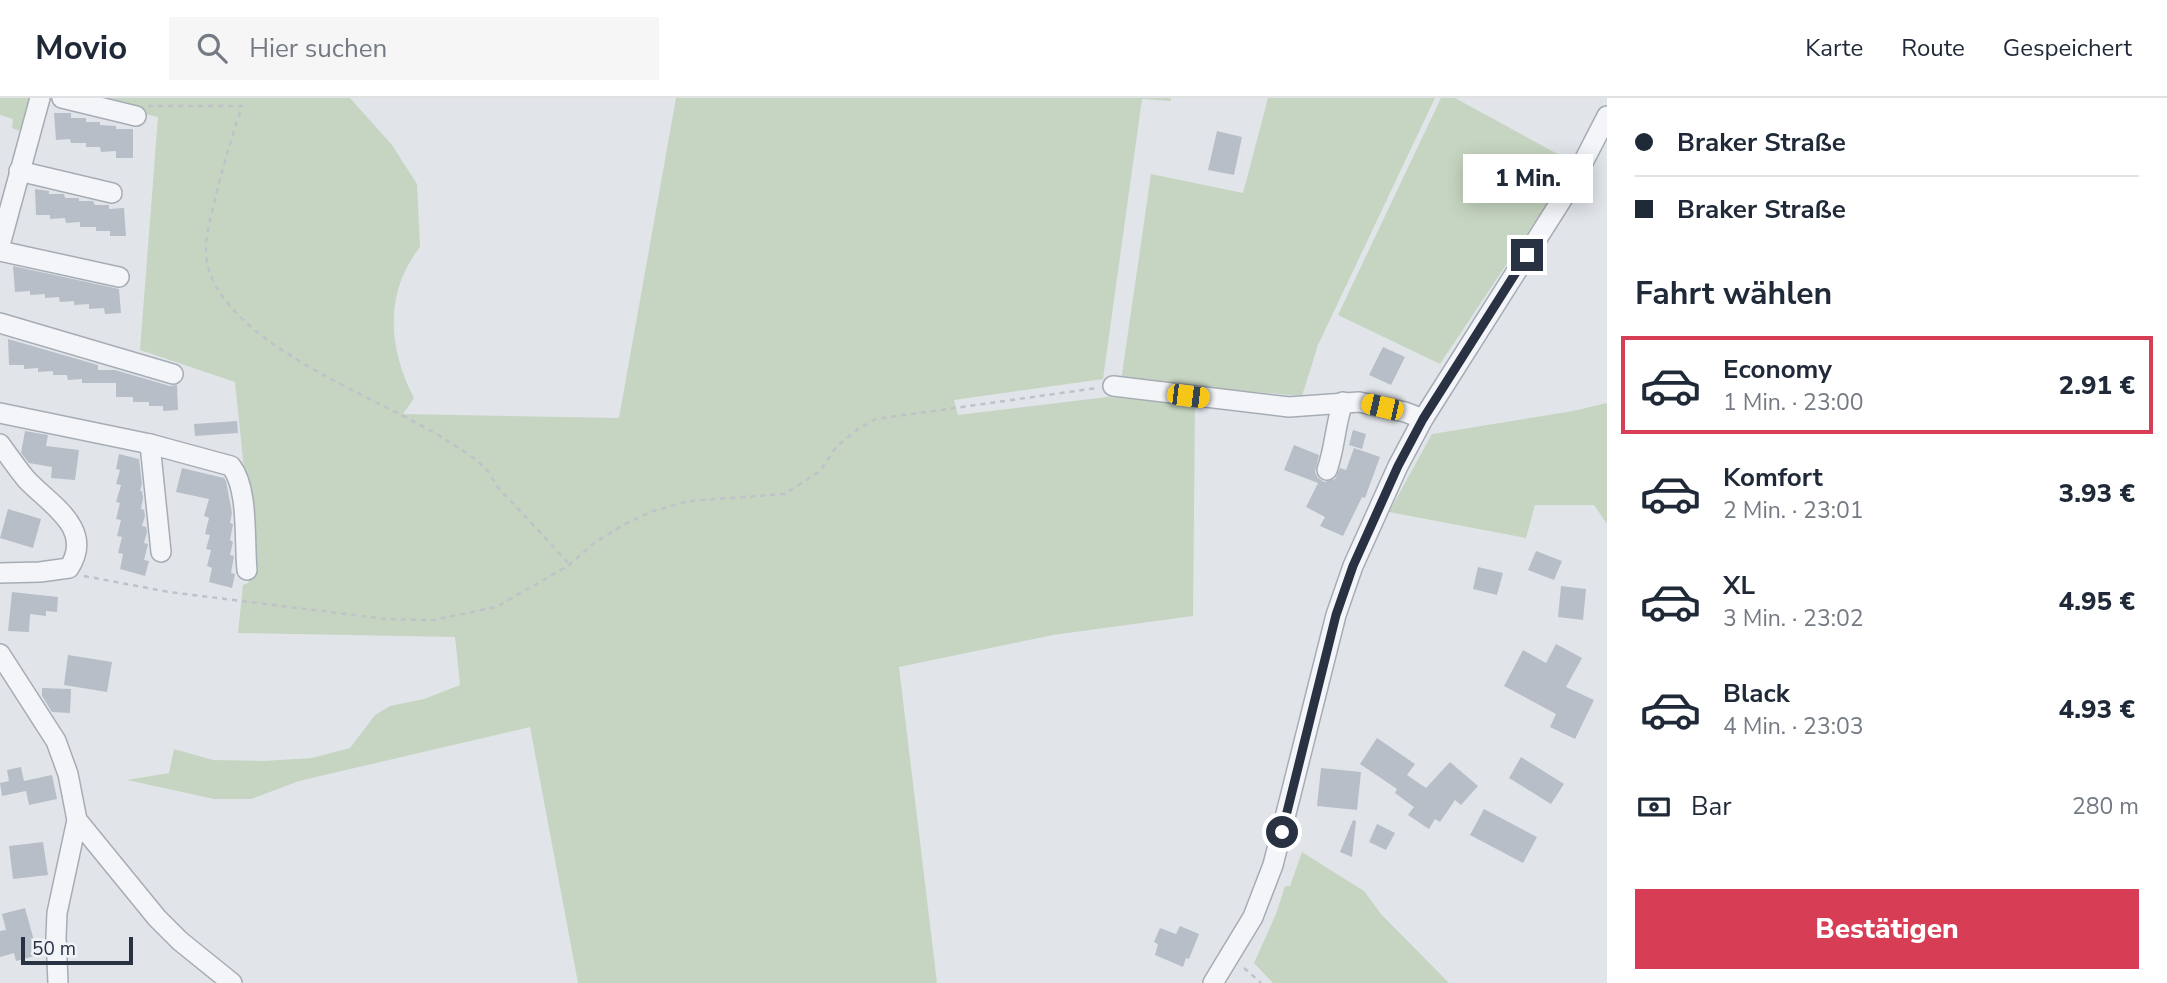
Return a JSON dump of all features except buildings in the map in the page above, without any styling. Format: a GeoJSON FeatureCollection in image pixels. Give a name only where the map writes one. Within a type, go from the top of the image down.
{"type":"FeatureCollection","features":[{"type":"Feature","properties":{"kind":"street"},"geometry":{"type":"LineString","coordinates":[[0,245],[40,98]]}},
{"type":"Feature","properties":{"kind":"street"},"geometry":{"type":"LineString","coordinates":[[62,98],[136,116]]}},
{"type":"Feature","properties":{"kind":"street"},"geometry":{"type":"LineString","coordinates":[[1213,983],[1253,917],[1273,865],[1336,615],[1351,573],[1398,466],[1423,419],[1573,182],[1607,116]]}},
{"type":"Feature","properties":{"kind":"street"},"geometry":{"type":"LineString","coordinates":[[19,171],[112,194]]}},
{"type":"Feature","properties":{"kind":"street"},"geometry":{"type":"LineString","coordinates":[[0,251],[119,277]]}},
{"type":"Feature","properties":{"kind":"street"},"geometry":{"type":"LineString","coordinates":[[0,323],[173,374]]}},
{"type":"Feature","properties":{"kind":"street"},"geometry":{"type":"LineString","coordinates":[[1113,386],[1289,408],[1359,402],[1405,412],[1423,419]]}},
{"type":"Feature","properties":{"kind":"street"},"geometry":{"type":"LineString","coordinates":[[1327,470],[1333,453],[1336,422],[1343,402]]}},
{"type":"Feature","properties":{"kind":"street"},"geometry":{"type":"LineString","coordinates":[[0,413],[150,444],[231,466],[240,477],[247,570]]}},
{"type":"Feature","properties":{"kind":"street"},"geometry":{"type":"LineString","coordinates":[[0,444],[27,480],[66,517],[76,535],[76,557],[69,568],[0,573]]}},
{"type":"Feature","properties":{"kind":"street"},"geometry":{"type":"LineString","coordinates":[[150,444],[161,552]]}},
{"type":"Feature","properties":{"kind":"street"},"geometry":{"type":"LineString","coordinates":[[0,654],[56,741],[68,774],[77,820],[57,914],[58,983]]}},
{"type":"Feature","properties":{"kind":"street"},"geometry":{"type":"LineString","coordinates":[[77,820],[157,918],[196,955],[232,983]]}},
{"type":"Feature","properties":{"kind":"path"},"geometry":{"type":"LineString","coordinates":[[136,116],[146,107],[156,105],[242,106],[224,157],[208,230],[206,256],[217,287],[250,329],[353,392],[402,414],[486,468],[498,488],[524,513],[568,566]]}},
{"type":"Feature","properties":{"kind":"path"},"geometry":{"type":"LineString","coordinates":[[69,568],[87,577],[169,592],[386,619],[433,620],[496,607],[568,566],[594,543],[622,525],[653,511],[689,501],[785,494],[820,471],[836,447],[858,429],[876,419],[1113,386]]}},
{"type":"Feature","properties":{"kind":"path"},"geometry":{"type":"LineString","coordinates":[[1231,956],[1261,983]]}},
{"type":"Feature","properties":{"kind":"green space"},"geometry":{"type":"Polygon","coordinates":[[[0,98],[35,98],[26,133],[12,128],[13,119],[0,115],[0,98]]]}},
{"type":"Feature","properties":{"kind":"green space"},"geometry":{"type":"Polygon","coordinates":[[[79,98],[350,98],[392,145],[417,184],[420,247],[408,265],[395,302],[395,340],[405,379],[414,398],[403,414],[619,418],[676,98],[1171,98],[1171,101],[1142,99],[1103,379],[954,400],[958,415],[1107,397],[1195,405],[1193,616],[1053,635],[899,667],[937,983],[578,983],[530,727],[299,781],[251,799],[214,799],[127,780],[169,773],[174,749],[213,760],[263,761],[312,758],[350,748],[375,715],[390,706],[424,699],[460,685],[455,637],[238,633],[243,585],[248,583],[254,567],[235,382],[140,350],[158,117],[79,98]]]}},
{"type":"Feature","properties":{"kind":"green space"},"geometry":{"type":"Polygon","coordinates":[[[1268,98],[1435,98],[1318,345],[1302,396],[1121,381],[1151,174],[1243,193],[1268,98]]]}},
{"type":"Feature","properties":{"kind":"green space"},"geometry":{"type":"Polygon","coordinates":[[[1441,98],[1455,98],[1574,163],[1440,364],[1338,315],[1441,98]]]}},
{"type":"Feature","properties":{"kind":"green space"},"geometry":{"type":"Polygon","coordinates":[[[1607,403],[1607,524],[1594,505],[1535,505],[1526,538],[1389,512],[1432,434],[1607,403]]]}},
{"type":"Feature","properties":{"kind":"green space"},"geometry":{"type":"Polygon","coordinates":[[[1302,852],[1364,891],[1381,914],[1449,983],[1273,983],[1254,963],[1276,914],[1285,886],[1290,886],[1302,852]]]}},
{"type":"Feature","properties":{"kind":"route"},"geometry":{"type":"LineString","coordinates":[[1282,832],[1336,615],[1353,566],[1398,466],[1423,419],[1527,255]]}}]}
